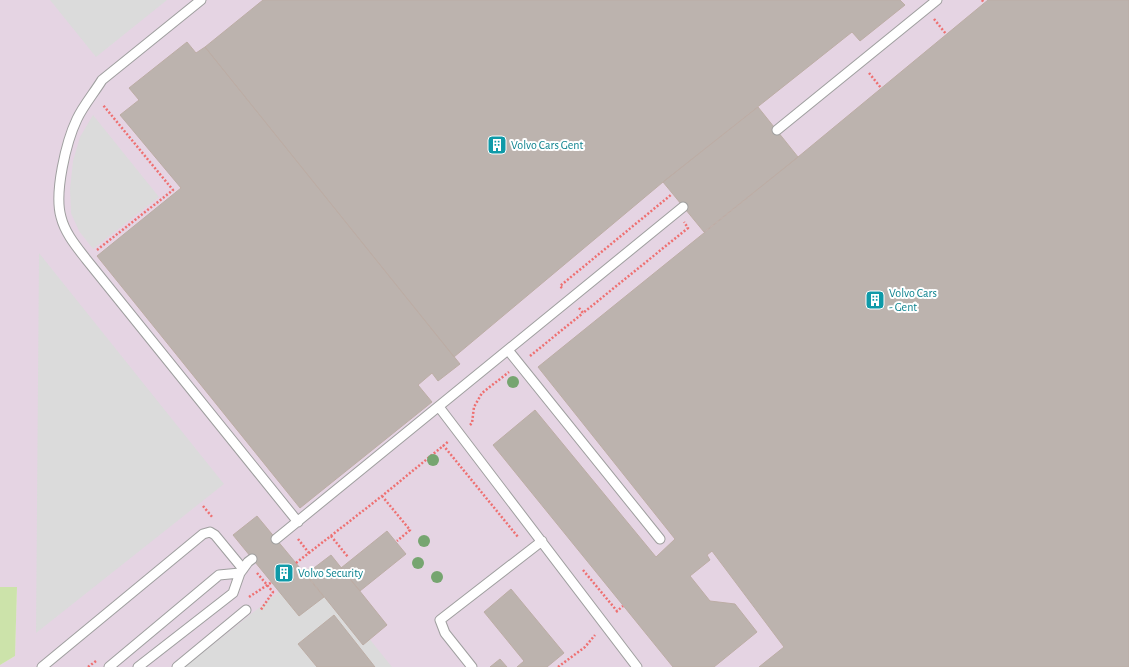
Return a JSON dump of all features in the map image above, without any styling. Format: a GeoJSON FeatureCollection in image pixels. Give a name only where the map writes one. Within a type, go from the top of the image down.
{"type":"FeatureCollection","features":[{"type":"Feature","properties":{"kind":"lane"},"geometry":{"type":"LineString","coordinates":[[201,0],[102,80],[93,93],[77,119],[65,153],[59,194],[60,217],[70,238],[86,259],[298,522]]}},
{"type":"Feature","properties":{"kind":"lane"},"geometry":{"type":"LineString","coordinates":[[777,130],[937,0]]}},
{"type":"Feature","properties":{"kind":"lane"},"geometry":{"type":"LineString","coordinates":[[276,539],[683,207]]}},
{"type":"Feature","properties":{"kind":"lane"},"geometry":{"type":"LineString","coordinates":[[508,350],[660,539]]}},
{"type":"Feature","properties":{"kind":"lane"},"geometry":{"type":"LineString","coordinates":[[439,407],[637,667]]}},
{"type":"Feature","properties":{"kind":"lane"},"geometry":{"type":"LineString","coordinates":[[42,667],[203,534],[210,532],[215,535],[242,571]]}},
{"type":"Feature","properties":{"kind":"lane"},"geometry":{"type":"LineString","coordinates":[[472,667],[445,633],[440,620],[542,541]]}},
{"type":"Feature","properties":{"kind":"lane"},"geometry":{"type":"LineString","coordinates":[[138,667],[233,593],[242,571],[252,559]]}},
{"type":"Feature","properties":{"kind":"lane"},"geometry":{"type":"LineString","coordinates":[[109,667],[219,575],[242,571]]}},
{"type":"Feature","properties":{"kind":"lane"},"geometry":{"type":"LineString","coordinates":[[177,667],[246,610]]}},
{"type":"Feature","properties":{"kind":"path"},"geometry":{"type":"LineString","coordinates":[[86,259],[173,190],[93,93]]}},
{"type":"Feature","properties":{"kind":"path"},"geometry":{"type":"LineString","coordinates":[[296,563],[382,496],[443,445],[472,424],[474,407],[482,394],[583,313]]}},
{"type":"Feature","properties":{"kind":"path"},"geometry":{"type":"LineString","coordinates":[[382,496],[410,530],[397,541]]}},
{"type":"Feature","properties":{"kind":"path"},"geometry":{"type":"LineString","coordinates":[[289,529],[309,553]]}},
{"type":"Feature","properties":{"kind":"path"},"geometry":{"type":"LineString","coordinates":[[331,536],[348,557]]}},
{"type":"Feature","properties":{"kind":"path"},"geometry":{"type":"LineString","coordinates":[[244,600],[272,582]]}},
{"type":"Feature","properties":{"kind":"path"},"geometry":{"type":"LineString","coordinates":[[558,667],[585,646],[604,623],[623,606]]}},
{"type":"Feature","properties":{"kind":"shaded area"},"geometry":{"type":"Polygon","coordinates":[[[0,0],[1129,0],[1129,667],[0,667],[0,665],[15,656],[17,587],[0,587],[0,0]]]}},
{"type":"Feature","properties":{"kind":"shaded area"},"geometry":{"type":"Polygon","coordinates":[[[50,0],[167,0],[96,57],[50,0]]]}},
{"type":"Feature","properties":{"kind":"shaded area"},"geometry":{"type":"Polygon","coordinates":[[[93,115],[159,197],[93,249],[79,231],[71,213],[70,189],[73,161],[80,137],[93,115]]]}},
{"type":"Feature","properties":{"kind":"shaded area"},"geometry":{"type":"Polygon","coordinates":[[[39,253],[224,484],[36,633],[39,253]]]}},
{"type":"Feature","properties":{"kind":"shaded area"},"geometry":{"type":"Polygon","coordinates":[[[311,566],[392,667],[185,667],[311,566]]]}},
{"type":"Feature","properties":{"kind":"green space"},"geometry":{"type":"Polygon","coordinates":[[[0,587],[17,587],[15,656],[0,665],[0,587]]]}},
{"type":"Feature","properties":{"kind":"building","name":"Volvo Cars Gent"},"geometry":{"type":"Polygon","coordinates":[[[263,0],[900,0],[905,5],[860,41],[852,32],[663,182],[454,357],[205,47],[263,0]]]}},
{"type":"Feature","properties":{"kind":"building","name":"Volvo Cars - Gent"},"geometry":{"type":"Polygon","coordinates":[[[988,0],[1129,0],[1129,667],[759,667],[784,647],[712,551],[707,555],[710,560],[690,576],[710,601],[735,604],[757,632],[714,667],[673,667],[493,445],[535,410],[656,557],[675,539],[538,367],[798,157],[988,0]]]}},
{"type":"Feature","properties":{"kind":"building"},"geometry":{"type":"Polygon","coordinates":[[[187,42],[196,53],[205,47],[460,364],[438,381],[432,373],[418,385],[432,402],[300,508],[97,256],[181,188],[120,115],[139,100],[129,88],[187,42]]]}},
{"type":"Feature","properties":{"kind":"building"},"geometry":{"type":"Polygon","coordinates":[[[758,107],[798,157],[704,232],[663,182],[758,107]]]}},
{"type":"Feature","properties":{"kind":"building","name":"Volvo Security"},"geometry":{"type":"Polygon","coordinates":[[[257,516],[324,597],[299,616],[233,535],[257,516]]]}},
{"type":"Feature","properties":{"kind":"building"},"geometry":{"type":"Polygon","coordinates":[[[387,531],[406,554],[360,591],[341,568],[387,531]]]}},
{"type":"Feature","properties":{"kind":"building"},"geometry":{"type":"Polygon","coordinates":[[[331,555],[387,625],[363,645],[306,574],[331,555]]]}},
{"type":"Feature","properties":{"kind":"building"},"geometry":{"type":"Polygon","coordinates":[[[511,589],[564,653],[547,667],[517,667],[524,661],[484,612],[511,589]]]}},
{"type":"Feature","properties":{"kind":"building"},"geometry":{"type":"Polygon","coordinates":[[[334,615],[375,667],[317,667],[298,644],[334,615]]]}},
{"type":"Feature","properties":{"kind":"building"},"geometry":{"type":"Polygon","coordinates":[[[500,659],[507,667],[490,667],[500,659]]]}},
{"type":"Feature","properties":{"kind":"place","name":"Volvo Cars Gent"},"geometry":{"type":"Point","coordinates":[497,145]}},
{"type":"Feature","properties":{"kind":"place","name":"Volvo Cars - Gent"},"geometry":{"type":"Point","coordinates":[875,300]}},
{"type":"Feature","properties":{"kind":"place","name":"Volvo Security"},"geometry":{"type":"Point","coordinates":[284,573]}}]}
